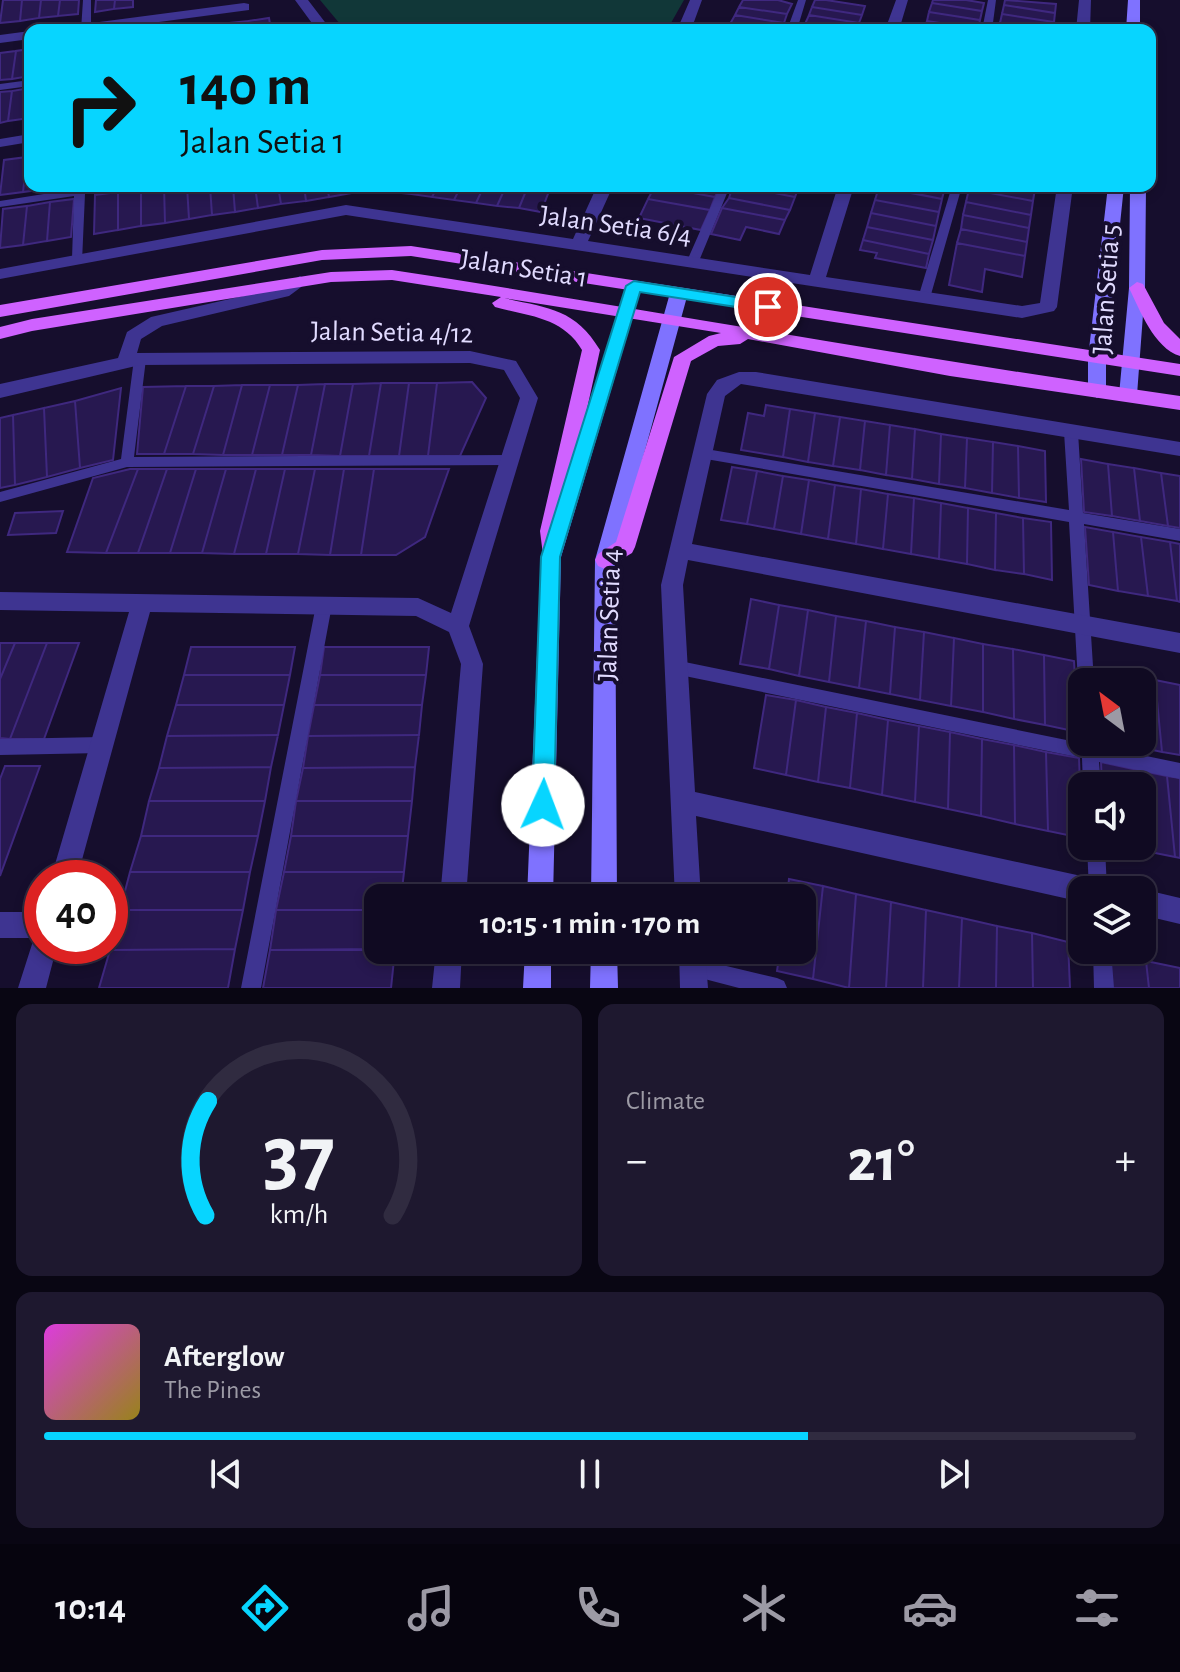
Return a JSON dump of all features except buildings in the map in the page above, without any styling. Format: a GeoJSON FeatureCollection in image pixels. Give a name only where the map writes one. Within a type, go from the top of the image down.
{"type":"FeatureCollection","features":[{"type":"Feature","properties":{"kind":"main road","name":"Jalan Setia 1"},"geometry":{"type":"LineString","coordinates":[[0,311],[322,255],[411,251],[1180,370]]}},
{"type":"Feature","properties":{"kind":"main road","name":"Jalan Setia 1"},"geometry":{"type":"LineString","coordinates":[[0,333],[32,325],[300,282],[392,275],[670,318],[950,370],[1180,403]]}},
{"type":"Feature","properties":{"kind":"main road"},"geometry":{"type":"LineString","coordinates":[[392,275],[565,320],[581,329],[591,350],[550,531],[551,557]]}},
{"type":"Feature","properties":{"kind":"main road"},"geometry":{"type":"LineString","coordinates":[[1137,288],[1157,326],[1180,350]]}},
{"type":"Feature","properties":{"kind":"main road"},"geometry":{"type":"LineString","coordinates":[[605,560],[625,547],[683,357],[715,340],[748,337],[950,370]]}},
{"type":"Feature","properties":{"kind":"street"},"geometry":{"type":"LineString","coordinates":[[301,0],[319,24]]}},
{"type":"Feature","properties":{"kind":"street"},"geometry":{"type":"LineString","coordinates":[[686,24],[696,0]]}},
{"type":"Feature","properties":{"kind":"street"},"geometry":{"type":"LineString","coordinates":[[894,24],[902,0]]}},
{"type":"Feature","properties":{"kind":"street"},"geometry":{"type":"LineString","coordinates":[[1083,24],[1085,0]]}},
{"type":"Feature","properties":{"kind":"street"},"geometry":{"type":"LineString","coordinates":[[1133,24],[1134,0]]}},
{"type":"Feature","properties":{"kind":"street"},"geometry":{"type":"LineString","coordinates":[[122,24],[244,7]]}},
{"type":"Feature","properties":{"kind":"street"},"geometry":{"type":"LineString","coordinates":[[0,39],[24,36]]}},
{"type":"Feature","properties":{"kind":"street"},"geometry":{"type":"LineString","coordinates":[[0,143],[24,139]]}},
{"type":"Feature","properties":{"kind":"street"},"geometry":{"type":"LineString","coordinates":[[578,246],[602,192]]}},
{"type":"Feature","properties":{"kind":"street"},"geometry":{"type":"LineString","coordinates":[[817,280],[844,192]]}},
{"type":"Feature","properties":{"kind":"street","name":"Jalan Setia 6/4"},"geometry":{"type":"LineString","coordinates":[[0,274],[346,210],[1022,312],[1048,307],[1064,192]]}},
{"type":"Feature","properties":{"kind":"street","name":"Jalan Setia 5"},"geometry":{"type":"LineString","coordinates":[[1097,391],[1097,358],[1115,192]]}},
{"type":"Feature","properties":{"kind":"street","name":"Jalan Setia 5"},"geometry":{"type":"LineString","coordinates":[[1128,395],[1137,288],[1138,192]]}},
{"type":"Feature","properties":{"kind":"street"},"geometry":{"type":"LineString","coordinates":[[133,361],[133,336],[157,321],[283,292],[300,282]]}},
{"type":"Feature","properties":{"kind":"street","name":"Jalan Setia 4"},"geometry":{"type":"LineString","coordinates":[[540,884],[551,557],[634,286]]}},
{"type":"Feature","properties":{"kind":"street","name":"Jalan Setia 4"},"geometry":{"type":"LineString","coordinates":[[604,884],[605,560],[679,293]]}},
{"type":"Feature","properties":{"kind":"street","name":"Jalan Setia 4/12"},"geometry":{"type":"LineString","coordinates":[[0,391],[133,361],[470,357],[510,365],[529,398],[458,626]]}},
{"type":"Feature","properties":{"kind":"street"},"geometry":{"type":"LineString","coordinates":[[687,884],[672,585],[700,453],[716,394],[723,385],[739,378],[756,378],[1180,449]]}},
{"type":"Feature","properties":{"kind":"street"},"geometry":{"type":"LineString","coordinates":[[678,550],[1180,643]]}},
{"type":"Feature","properties":{"kind":"street"},"geometry":{"type":"LineString","coordinates":[[0,601],[418,607],[458,626],[472,664],[454,884]]}},
{"type":"Feature","properties":{"kind":"street"},"geometry":{"type":"LineString","coordinates":[[69,860],[142,603]]}},
{"type":"Feature","properties":{"kind":"street"},"geometry":{"type":"LineString","coordinates":[[682,801],[1068,886]]}},
{"type":"Feature","properties":{"kind":"street"},"geometry":{"type":"LineString","coordinates":[[1156,905],[1180,911]]}},
{"type":"Feature","properties":{"kind":"street"},"geometry":{"type":"LineString","coordinates":[[0,925],[24,925]]}},
{"type":"Feature","properties":{"kind":"street"},"geometry":{"type":"LineString","coordinates":[[32,988],[39,964]]}},
{"type":"Feature","properties":{"kind":"street"},"geometry":{"type":"LineString","coordinates":[[446,988],[448,964]]}},
{"type":"Feature","properties":{"kind":"street"},"geometry":{"type":"LineString","coordinates":[[537,988],[538,964]]}},
{"type":"Feature","properties":{"kind":"street"},"geometry":{"type":"LineString","coordinates":[[604,964],[604,988]]}},
{"type":"Feature","properties":{"kind":"lane"},"geometry":{"type":"LineString","coordinates":[[86,24],[87,0]]}},
{"type":"Feature","properties":{"kind":"lane"},"geometry":{"type":"LineString","coordinates":[[794,24],[802,0]]}},
{"type":"Feature","properties":{"kind":"lane"},"geometry":{"type":"LineString","coordinates":[[988,24],[992,0]]}},
{"type":"Feature","properties":{"kind":"lane"},"geometry":{"type":"LineString","coordinates":[[0,87],[24,84]]}},
{"type":"Feature","properties":{"kind":"lane"},"geometry":{"type":"LineString","coordinates":[[0,204],[64,192]]}},
{"type":"Feature","properties":{"kind":"lane"},"geometry":{"type":"LineString","coordinates":[[78,259],[80,192]]}},
{"type":"Feature","properties":{"kind":"lane"},"geometry":{"type":"LineString","coordinates":[[693,261],[722,192]]}},
{"type":"Feature","properties":{"kind":"lane"},"geometry":{"type":"LineString","coordinates":[[924,298],[955,192]]}},
{"type":"Feature","properties":{"kind":"lane"},"geometry":{"type":"LineString","coordinates":[[127,462],[133,361]]}},
{"type":"Feature","properties":{"kind":"lane"},"geometry":{"type":"LineString","coordinates":[[1071,432],[1085,668]]}},
{"type":"Feature","properties":{"kind":"lane"},"geometry":{"type":"LineString","coordinates":[[700,453],[1180,535]]}},
{"type":"Feature","properties":{"kind":"lane"},"geometry":{"type":"LineString","coordinates":[[0,497],[127,462],[508,460]]}},
{"type":"Feature","properties":{"kind":"lane"},"geometry":{"type":"LineString","coordinates":[[251,988],[324,605]]}},
{"type":"Feature","properties":{"kind":"lane"},"geometry":{"type":"LineString","coordinates":[[675,667],[1068,744]]}},
{"type":"Feature","properties":{"kind":"lane"},"geometry":{"type":"LineString","coordinates":[[0,747],[102,745]]}},
{"type":"Feature","properties":{"kind":"lane"},"geometry":{"type":"LineString","coordinates":[[1121,756],[1180,771]]}},
{"type":"Feature","properties":{"kind":"lane"},"geometry":{"type":"LineString","coordinates":[[1103,964],[1104,988]]}},
{"type":"Feature","properties":{"kind":"lane"},"geometry":{"type":"LineString","coordinates":[[693,968],[777,988]]}},
{"type":"Feature","properties":{"kind":"green space"},"geometry":{"type":"Polygon","coordinates":[[[320,0],[684,0],[670,24],[340,24],[320,0]]]}},
{"type":"Feature","properties":{"kind":"route"},"geometry":{"type":"LineString","coordinates":[[543,805],[551,557],[634,286],[768,307]]}}]}
